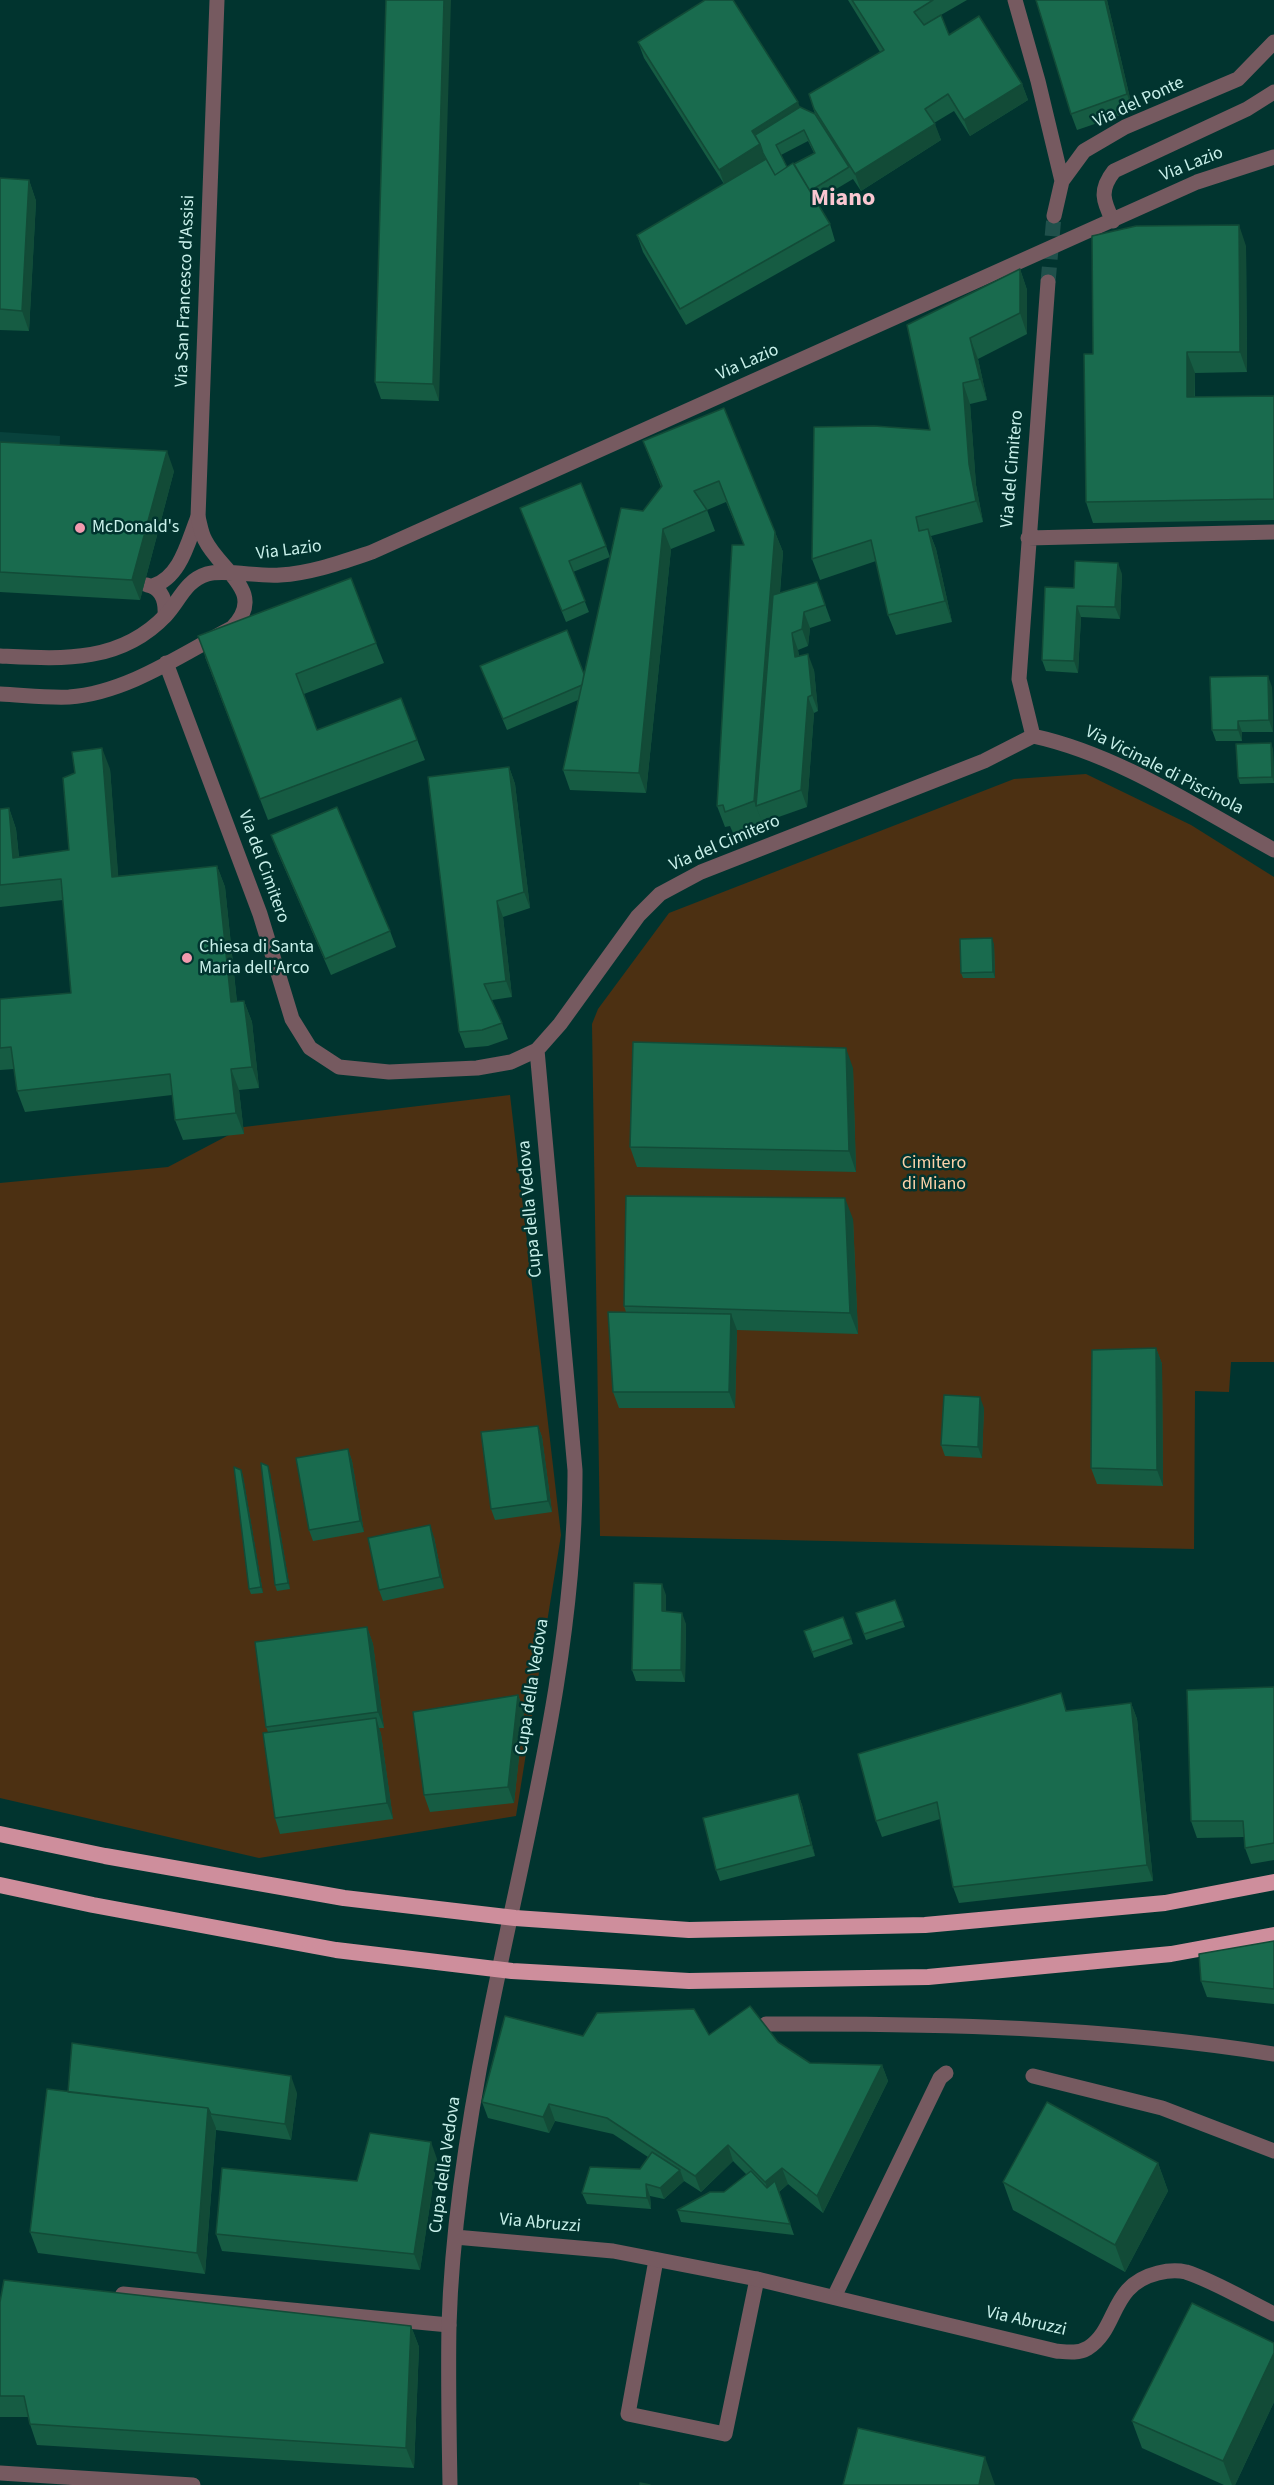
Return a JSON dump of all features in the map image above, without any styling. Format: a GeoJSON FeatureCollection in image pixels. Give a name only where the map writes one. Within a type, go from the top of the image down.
{"type":"FeatureCollection","features":[{"type":"Feature","properties":{"kind":"highway"},"geometry":{"type":"LineString","coordinates":[[0,1834],[105,1856],[344,1898],[515,1918],[689,1930],[925,1925],[1165,1903],[1274,1882]]}},
{"type":"Feature","properties":{"kind":"highway"},"geometry":{"type":"LineString","coordinates":[[0,1885],[93,1905],[336,1950],[512,1971],[689,1981],[928,1977],[1171,1954],[1274,1935]]}},
{"type":"Feature","properties":{"kind":"street","name":"Via San Francesco d'Assisi"},"geometry":{"type":"LineString","coordinates":[[166,663],[232,628],[242,618],[246,606],[243,590],[205,540],[198,517],[217,0]]}},
{"type":"Feature","properties":{"kind":"street"},"geometry":{"type":"LineString","coordinates":[[1015,0],[1038,81],[1062,182],[1054,216]]}},
{"type":"Feature","properties":{"kind":"street","name":"Via del Ponte"},"geometry":{"type":"LineString","coordinates":[[1062,182],[1084,151],[1125,127],[1238,78],[1274,42]]}},
{"type":"Feature","properties":{"kind":"street"},"geometry":{"type":"LineString","coordinates":[[1113,221],[1102,193],[1105,182],[1114,171],[1247,109],[1274,92]]}},
{"type":"Feature","properties":{"kind":"street","name":"Via Lazio"},"geometry":{"type":"LineString","coordinates":[[0,656],[85,657],[112,650],[138,637],[165,616],[195,579],[210,573],[280,575],[319,569],[372,552],[1197,182],[1274,157]]}},
{"type":"Feature","properties":{"kind":"street","name":"Via del Cimitero"},"geometry":{"type":"LineString","coordinates":[[166,663],[260,914],[292,1018],[310,1048],[339,1067],[389,1072],[477,1068],[511,1062],[537,1050],[560,1024],[638,916],[660,894],[701,872],[984,761],[1033,736],[1019,679],[1048,282]]}},
{"type":"Feature","properties":{"kind":"street"},"geometry":{"type":"LineString","coordinates":[[165,616],[166,604],[161,593],[149,585],[166,580],[174,571],[198,517]]}},
{"type":"Feature","properties":{"kind":"street"},"geometry":{"type":"LineString","coordinates":[[1028,538],[1274,532]]}},
{"type":"Feature","properties":{"kind":"street"},"geometry":{"type":"LineString","coordinates":[[0,694],[69,697],[102,692],[166,663]]}},
{"type":"Feature","properties":{"kind":"street","name":"Via Vicinale di Piscinola"},"geometry":{"type":"LineString","coordinates":[[1033,736],[1065,743],[1109,760],[1274,850]]}},
{"type":"Feature","properties":{"kind":"street","name":"Cupa della Vedova"},"geometry":{"type":"LineString","coordinates":[[450,2485],[449,2325],[455,2236],[464,2160],[488,2025],[535,1802],[557,1673],[576,1522],[575,1470],[537,1050]]}},
{"type":"Feature","properties":{"kind":"street"},"geometry":{"type":"LineString","coordinates":[[766,2024],[928,2023],[1039,2029],[1140,2036],[1274,2054]]}},
{"type":"Feature","properties":{"kind":"street"},"geometry":{"type":"LineString","coordinates":[[834,2296],[940,2078],[946,2073]]}},
{"type":"Feature","properties":{"kind":"street"},"geometry":{"type":"LineString","coordinates":[[1033,2076],[1162,2108],[1274,2151]]}},
{"type":"Feature","properties":{"kind":"street","name":"Via Abruzzi"},"geometry":{"type":"LineString","coordinates":[[455,2236],[550,2243],[757,2279],[1056,2351],[1072,2352],[1086,2349],[1096,2341],[1131,2286],[1146,2276],[1166,2271],[1185,2272],[1274,2314]]}},
{"type":"Feature","properties":{"kind":"street"},"geometry":{"type":"LineString","coordinates":[[656,2260],[628,2414],[725,2434],[757,2279]]}},
{"type":"Feature","properties":{"kind":"street"},"geometry":{"type":"LineString","coordinates":[[113,2293],[449,2325]]}},
{"type":"Feature","properties":{"kind":"street"},"geometry":{"type":"LineString","coordinates":[[0,2473],[193,2485]]}},
{"type":"Feature","properties":{"kind":"shaded area"},"geometry":{"type":"Polygon","coordinates":[[[0,432],[60,436],[59,465],[0,462],[0,432]]]}},
{"type":"Feature","properties":{"kind":"green space","name":"Cimitero di Miano"},"geometry":{"type":"Polygon","coordinates":[[[1086,774],[1191,825],[1274,877],[1274,1362],[1231,1362],[1229,1392],[1195,1391],[1194,1549],[600,1536],[592,1024],[598,1009],[669,913],[1014,779],[1086,774]]]}},
{"type":"Feature","properties":{"kind":"green space"},"geometry":{"type":"Polygon","coordinates":[[[510,1095],[561,1535],[516,1816],[259,1858],[0,1798],[0,1183],[168,1167],[244,1127],[510,1095]]]}},
{"type":"Feature","properties":{"kind":"building"},"geometry":{"type":"Polygon","coordinates":[[[386,0],[444,0],[433,384],[375,382],[386,0]]]}},
{"type":"Feature","properties":{"kind":"building"},"geometry":{"type":"Polygon","coordinates":[[[705,0],[733,0],[798,102],[752,131],[760,144],[719,170],[638,42],[705,0]]]}},
{"type":"Feature","properties":{"kind":"building"},"geometry":{"type":"Polygon","coordinates":[[[852,0],[933,0],[914,12],[924,25],[941,15],[949,35],[979,16],[1022,84],[964,120],[948,94],[925,109],[935,124],[855,174],[814,109],[809,94],[884,50],[852,0]]]}},
{"type":"Feature","properties":{"kind":"building"},"geometry":{"type":"Polygon","coordinates":[[[1036,0],[1105,0],[1127,94],[1071,114],[1036,0]]]}},
{"type":"Feature","properties":{"kind":"building"},"geometry":{"type":"Polygon","coordinates":[[[800,107],[815,114],[849,167],[810,191],[794,164],[815,153],[804,130],[776,145],[787,167],[775,175],[755,135],[800,107]]]}},
{"type":"Feature","properties":{"kind":"building"},"geometry":{"type":"Polygon","coordinates":[[[766,159],[775,175],[793,163],[830,224],[680,309],[637,235],[766,159]]]}},
{"type":"Feature","properties":{"kind":"building"},"geometry":{"type":"Polygon","coordinates":[[[0,178],[29,180],[22,311],[0,309],[0,178]]]}},
{"type":"Feature","properties":{"kind":"building"},"geometry":{"type":"Polygon","coordinates":[[[1239,225],[1240,352],[1187,352],[1187,397],[1274,396],[1274,499],[1086,502],[1084,354],[1093,354],[1092,236],[1136,226],[1239,225]]]}},
{"type":"Feature","properties":{"kind":"building"},"geometry":{"type":"Polygon","coordinates":[[[1020,269],[1020,313],[970,338],[980,379],[963,383],[969,464],[976,501],[916,517],[919,531],[928,529],[945,601],[888,615],[871,540],[812,559],[814,427],[874,426],[930,430],[907,325],[1020,269]]]}},
{"type":"Feature","properties":{"kind":"building"},"geometry":{"type":"Polygon","coordinates":[[[724,408],[775,532],[754,801],[725,812],[723,805],[717,806],[732,545],[744,545],[719,481],[694,491],[707,510],[663,529],[639,773],[563,770],[621,508],[643,511],[662,486],[643,441],[724,408]]]}},
{"type":"Feature","properties":{"kind":"building","name":"McDonald's"},"geometry":{"type":"Polygon","coordinates":[[[0,442],[167,451],[132,580],[0,572],[0,442]]]}},
{"type":"Feature","properties":{"kind":"building"},"geometry":{"type":"Polygon","coordinates":[[[581,483],[606,546],[569,561],[585,601],[562,611],[520,508],[581,483]]]}},
{"type":"Feature","properties":{"kind":"building"},"geometry":{"type":"Polygon","coordinates":[[[1075,561],[1118,563],[1115,607],[1077,606],[1074,661],[1042,660],[1045,587],[1074,588],[1075,561]]]}},
{"type":"Feature","properties":{"kind":"building"},"geometry":{"type":"Polygon","coordinates":[[[351,578],[376,643],[296,674],[317,730],[401,698],[417,740],[260,799],[198,636],[351,578]]]}},
{"type":"Feature","properties":{"kind":"building"},"geometry":{"type":"Polygon","coordinates":[[[817,582],[825,605],[804,612],[802,629],[792,633],[795,657],[808,654],[812,695],[808,697],[801,790],[756,806],[773,595],[817,582]]]}},
{"type":"Feature","properties":{"kind":"building"},"geometry":{"type":"Polygon","coordinates":[[[567,630],[584,674],[582,685],[503,719],[480,666],[567,630]]]}},
{"type":"Feature","properties":{"kind":"building"},"geometry":{"type":"Polygon","coordinates":[[[1268,676],[1269,720],[1238,721],[1238,730],[1212,730],[1210,677],[1268,676]]]}},
{"type":"Feature","properties":{"kind":"building"},"geometry":{"type":"Polygon","coordinates":[[[1271,743],[1272,777],[1238,778],[1236,744],[1271,743]]]}},
{"type":"Feature","properties":{"kind":"building"},"geometry":{"type":"Polygon","coordinates":[[[102,748],[112,877],[217,866],[231,1002],[244,1001],[252,1067],[231,1069],[236,1113],[175,1120],[170,1074],[17,1091],[11,1047],[0,1048],[0,999],[71,993],[61,879],[0,885],[0,809],[9,808],[13,858],[69,850],[63,778],[75,773],[72,752],[102,748]]]}},
{"type":"Feature","properties":{"kind":"building"},"geometry":{"type":"Polygon","coordinates":[[[509,767],[524,892],[497,901],[506,981],[484,984],[502,1023],[482,1030],[459,1032],[428,777],[509,767]]]}},
{"type":"Feature","properties":{"kind":"building"},"geometry":{"type":"Polygon","coordinates":[[[337,807],[390,931],[325,959],[271,835],[337,807]]]}},
{"type":"Feature","properties":{"kind":"building"},"geometry":{"type":"Polygon","coordinates":[[[992,938],[993,972],[961,973],[960,939],[992,938]]]}},
{"type":"Feature","properties":{"kind":"building"},"geometry":{"type":"Polygon","coordinates":[[[633,1042],[846,1048],[849,1151],[630,1147],[633,1042]]]}},
{"type":"Feature","properties":{"kind":"building"},"geometry":{"type":"Polygon","coordinates":[[[626,1196],[845,1198],[850,1313],[624,1306],[626,1196]]]}},
{"type":"Feature","properties":{"kind":"building"},"geometry":{"type":"Polygon","coordinates":[[[608,1312],[731,1314],[729,1392],[613,1392],[608,1312]]]}},
{"type":"Feature","properties":{"kind":"building"},"geometry":{"type":"Polygon","coordinates":[[[1156,1348],[1157,1470],[1091,1468],[1092,1350],[1156,1348]]]}},
{"type":"Feature","properties":{"kind":"building"},"geometry":{"type":"Polygon","coordinates":[[[944,1395],[980,1397],[978,1447],[941,1445],[944,1395]]]}},
{"type":"Feature","properties":{"kind":"building"},"geometry":{"type":"Polygon","coordinates":[[[538,1426],[548,1501],[491,1509],[481,1432],[538,1426]]]}},
{"type":"Feature","properties":{"kind":"building"},"geometry":{"type":"Polygon","coordinates":[[[348,1449],[360,1521],[309,1530],[296,1458],[348,1449]]]}},
{"type":"Feature","properties":{"kind":"building"},"geometry":{"type":"Polygon","coordinates":[[[261,1463],[268,1466],[288,1583],[275,1585],[261,1463]]]}},
{"type":"Feature","properties":{"kind":"building"},"geometry":{"type":"Polygon","coordinates":[[[234,1467],[241,1470],[261,1587],[249,1589],[234,1467]]]}},
{"type":"Feature","properties":{"kind":"building"},"geometry":{"type":"Polygon","coordinates":[[[430,1525],[440,1577],[379,1590],[368,1538],[430,1525]]]}},
{"type":"Feature","properties":{"kind":"building"},"geometry":{"type":"Polygon","coordinates":[[[634,1583],[662,1584],[662,1611],[682,1613],[681,1670],[632,1670],[634,1583]]]}},
{"type":"Feature","properties":{"kind":"building"},"geometry":{"type":"Polygon","coordinates":[[[895,1600],[903,1621],[864,1634],[856,1613],[895,1600]]]}},
{"type":"Feature","properties":{"kind":"building"},"geometry":{"type":"Polygon","coordinates":[[[843,1617],[851,1639],[812,1652],[804,1631],[843,1617]]]}},
{"type":"Feature","properties":{"kind":"building"},"geometry":{"type":"Polygon","coordinates":[[[367,1627],[378,1712],[266,1727],[255,1642],[367,1627]]]}},
{"type":"Feature","properties":{"kind":"building"},"geometry":{"type":"Polygon","coordinates":[[[1274,1687],[1274,1843],[1245,1848],[1243,1821],[1191,1821],[1187,1690],[1274,1687]]]}},
{"type":"Feature","properties":{"kind":"building"},"geometry":{"type":"Polygon","coordinates":[[[1061,1693],[1066,1711],[1131,1703],[1147,1865],[953,1887],[937,1802],[876,1821],[858,1754],[1061,1693]]]}},
{"type":"Feature","properties":{"kind":"building"},"geometry":{"type":"Polygon","coordinates":[[[518,1695],[508,1787],[424,1795],[413,1712],[518,1695]]]}},
{"type":"Feature","properties":{"kind":"building"},"geometry":{"type":"Polygon","coordinates":[[[376,1718],[387,1803],[275,1818],[263,1733],[376,1718]]]}},
{"type":"Feature","properties":{"kind":"building"},"geometry":{"type":"Polygon","coordinates":[[[798,1794],[811,1845],[716,1870],[703,1818],[798,1794]]]}},
{"type":"Feature","properties":{"kind":"building"},"geometry":{"type":"Polygon","coordinates":[[[1274,1941],[1274,1989],[1201,1981],[1199,1954],[1274,1941]]]}},
{"type":"Feature","properties":{"kind":"building"},"geometry":{"type":"Polygon","coordinates":[[[750,2006],[778,2042],[810,2063],[882,2065],[817,2196],[782,2168],[765,2182],[728,2145],[695,2176],[607,2118],[549,2104],[543,2117],[482,2102],[505,2016],[583,2036],[597,2013],[694,2009],[709,2035],[750,2006]]]}},
{"type":"Feature","properties":{"kind":"building"},"geometry":{"type":"Polygon","coordinates":[[[72,2043],[291,2076],[285,2124],[211,2114],[208,2108],[68,2092],[72,2043]]]}},
{"type":"Feature","properties":{"kind":"building"},"geometry":{"type":"Polygon","coordinates":[[[47,2089],[208,2108],[197,2253],[30,2232],[47,2089]]]}},
{"type":"Feature","properties":{"kind":"building"},"geometry":{"type":"Polygon","coordinates":[[[1047,2102],[1158,2163],[1115,2245],[1003,2182],[1047,2102]]]}},
{"type":"Feature","properties":{"kind":"building"},"geometry":{"type":"Polygon","coordinates":[[[370,2133],[431,2142],[414,2254],[216,2234],[222,2168],[357,2181],[370,2133]]]}},
{"type":"Feature","properties":{"kind":"building"},"geometry":{"type":"Polygon","coordinates":[[[652,2152],[680,2170],[660,2188],[646,2184],[647,2198],[582,2193],[590,2167],[640,2169],[652,2152]]]}},
{"type":"Feature","properties":{"kind":"building"},"geometry":{"type":"Polygon","coordinates":[[[751,2171],[767,2188],[775,2181],[790,2224],[677,2210],[710,2192],[724,2192],[751,2171]]]}},
{"type":"Feature","properties":{"kind":"building"},"geometry":{"type":"Polygon","coordinates":[[[4,2280],[411,2326],[406,2448],[30,2424],[24,2396],[0,2396],[0,2302],[4,2280]]]}},
{"type":"Feature","properties":{"kind":"building"},"geometry":{"type":"Polygon","coordinates":[[[1192,2303],[1274,2343],[1274,2353],[1223,2461],[1132,2421],[1192,2303]]]}},
{"type":"Feature","properties":{"kind":"building"},"geometry":{"type":"Polygon","coordinates":[[[858,2428],[985,2457],[979,2485],[843,2485],[858,2428]]]}},
{"type":"Feature","properties":{"kind":"tunnel"},"geometry":{"type":"LineString","coordinates":[[1048,282],[1054,216]]}},
{"type":"Feature","properties":{"kind":"place","name":"McDonald's"},"geometry":{"type":"Point","coordinates":[80,528]}},
{"type":"Feature","properties":{"kind":"place","name":"Chiesa di Santa Maria dell'Arco"},"geometry":{"type":"Point","coordinates":[187,958]}},
{"type":"Feature","properties":{"kind":"district","name":"Miano"},"geometry":{"type":"Point","coordinates":[843,200]}}]}
